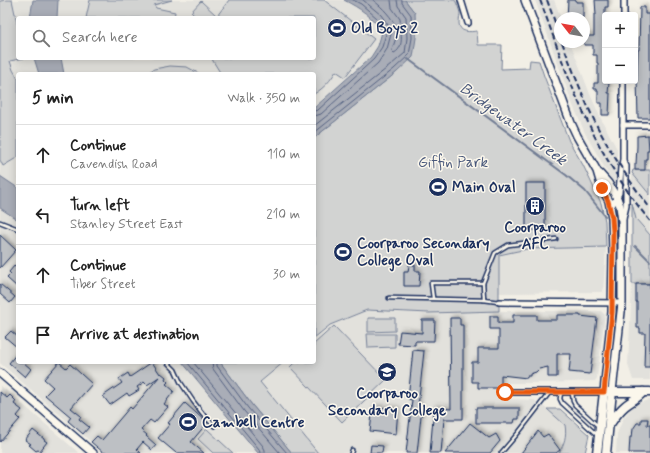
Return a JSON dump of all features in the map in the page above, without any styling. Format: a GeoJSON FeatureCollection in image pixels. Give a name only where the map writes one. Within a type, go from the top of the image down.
{"type":"FeatureCollection","features":[{"type":"Feature","properties":{"kind":"main road"},"geometry":{"type":"LineString","coordinates":[[525,0],[571,123],[597,171],[608,183],[617,198],[621,213],[622,303],[606,453]]}},
{"type":"Feature","properties":{"kind":"main road"},"geometry":{"type":"LineString","coordinates":[[597,171],[608,201],[613,232],[613,302],[597,453]]}},
{"type":"Feature","properties":{"kind":"main road"},"geometry":{"type":"LineString","coordinates":[[0,373],[93,453]]}},
{"type":"Feature","properties":{"kind":"main road"},"geometry":{"type":"LineString","coordinates":[[604,392],[647,392]]}},
{"type":"Feature","properties":{"kind":"main road"},"geometry":{"type":"LineString","coordinates":[[609,425],[624,407],[631,401],[647,392]]}},
{"type":"Feature","properties":{"kind":"street"},"geometry":{"type":"LineString","coordinates":[[460,0],[468,23]]}},
{"type":"Feature","properties":{"kind":"street"},"geometry":{"type":"LineString","coordinates":[[624,0],[624,12]]}},
{"type":"Feature","properties":{"kind":"street"},"geometry":{"type":"LineString","coordinates":[[610,210],[620,190],[621,167],[623,161],[623,84]]}},
{"type":"Feature","properties":{"kind":"street"},"geometry":{"type":"LineString","coordinates":[[623,126],[650,125]]}},
{"type":"Feature","properties":{"kind":"street"},"geometry":{"type":"LineString","coordinates":[[622,221],[626,206],[626,166],[623,161]]}},
{"type":"Feature","properties":{"kind":"street"},"geometry":{"type":"LineString","coordinates":[[500,302],[622,303]]}},
{"type":"Feature","properties":{"kind":"street"},"geometry":{"type":"LineString","coordinates":[[505,392],[604,392]]}},
{"type":"Feature","properties":{"kind":"lane"},"geometry":{"type":"LineString","coordinates":[[0,222],[16,228]]}},
{"type":"Feature","properties":{"kind":"lane"},"geometry":{"type":"LineString","coordinates":[[484,300],[483,283],[495,253],[508,245],[556,240]]}},
{"type":"Feature","properties":{"kind":"lane"},"geometry":{"type":"LineString","coordinates":[[433,298],[431,283],[483,283]]}},
{"type":"Feature","properties":{"kind":"lane"},"geometry":{"type":"LineString","coordinates":[[388,298],[433,298],[500,302]]}},
{"type":"Feature","properties":{"kind":"lane"},"geometry":{"type":"LineString","coordinates":[[169,364],[175,370],[181,383],[193,401],[214,426]]}},
{"type":"Feature","properties":{"kind":"lane"},"geometry":{"type":"LineString","coordinates":[[561,391],[560,399],[562,404],[592,431],[599,432]]}},
{"type":"Feature","properties":{"kind":"lane"},"geometry":{"type":"LineString","coordinates":[[501,453],[550,392]]}},
{"type":"Feature","properties":{"kind":"lane"},"geometry":{"type":"LineString","coordinates":[[572,392],[573,401],[599,432]]}},
{"type":"Feature","properties":{"kind":"shaded area"},"geometry":{"type":"Polygon","coordinates":[[[0,0],[344,0],[358,7],[374,21],[382,32],[378,46],[371,57],[316,106],[316,72],[16,72],[16,364],[184,364],[258,453],[104,453],[0,363],[0,0]]]}},
{"type":"Feature","properties":{"kind":"shaded area"},"geometry":{"type":"Polygon","coordinates":[[[535,0],[554,0],[559,12],[554,12],[554,48],[572,48],[600,117],[617,149],[617,186],[610,177],[585,133],[572,103],[535,0]]]}},
{"type":"Feature","properties":{"kind":"shaded area"},"geometry":{"type":"Polygon","coordinates":[[[632,173],[650,195],[650,235],[636,219],[632,203],[632,173]]]}},
{"type":"Feature","properties":{"kind":"shaded area"},"geometry":{"type":"Polygon","coordinates":[[[606,247],[603,292],[499,293],[499,255],[527,249],[606,247]]]}},
{"type":"Feature","properties":{"kind":"shaded area"},"geometry":{"type":"Polygon","coordinates":[[[632,284],[650,284],[650,380],[633,380],[628,365],[632,284]]]}},
{"type":"Feature","properties":{"kind":"shaded area","name":"Coorparoo Secondary College"},"geometry":{"type":"Polygon","coordinates":[[[367,310],[429,313],[601,311],[605,315],[597,378],[595,381],[503,383],[503,399],[534,400],[565,425],[567,433],[559,453],[318,453],[260,382],[282,364],[316,364],[316,336],[330,325],[367,310]]]}},
{"type":"Feature","properties":{"kind":"shaded area"},"geometry":{"type":"Polygon","coordinates":[[[0,385],[79,453],[0,453],[0,385]]]}},
{"type":"Feature","properties":{"kind":"shaded area"},"geometry":{"type":"Polygon","coordinates":[[[650,400],[650,453],[616,453],[617,434],[623,419],[634,405],[650,400]]]}},
{"type":"Feature","properties":{"kind":"green space"},"geometry":{"type":"Polygon","coordinates":[[[12,0],[16,19],[16,60],[10,61],[16,75],[16,158],[3,166],[0,160],[0,1],[12,0]]]}},
{"type":"Feature","properties":{"kind":"green space"},"geometry":{"type":"Polygon","coordinates":[[[90,0],[172,0],[154,5],[156,8],[175,12],[174,16],[86,16],[90,0]]]}},
{"type":"Feature","properties":{"kind":"green space"},"geometry":{"type":"Polygon","coordinates":[[[229,0],[324,0],[374,39],[345,77],[336,71],[327,84],[316,93],[316,72],[220,72],[213,60],[316,60],[316,16],[217,16],[229,0]]]}},
{"type":"Feature","properties":{"kind":"green space","name":"Giffin Park"},"geometry":{"type":"Polygon","coordinates":[[[405,0],[455,0],[460,13],[459,26],[461,29],[471,32],[477,31],[478,45],[502,45],[501,69],[529,68],[530,60],[539,61],[569,141],[583,165],[601,203],[605,221],[606,247],[527,249],[499,255],[499,311],[429,313],[367,310],[330,325],[316,336],[316,136],[397,72],[415,13],[405,0]]]}},
{"type":"Feature","properties":{"kind":"green space"},"geometry":{"type":"Polygon","coordinates":[[[201,1],[217,16],[195,16],[191,12],[201,1]]]}},
{"type":"Feature","properties":{"kind":"green space"},"geometry":{"type":"Polygon","coordinates":[[[170,66],[187,67],[196,72],[149,72],[154,69],[170,66]]]}},
{"type":"Feature","properties":{"kind":"green space"},"geometry":{"type":"Polygon","coordinates":[[[633,170],[650,170],[650,195],[632,173],[633,170]]]}},
{"type":"Feature","properties":{"kind":"green space"},"geometry":{"type":"Polygon","coordinates":[[[632,203],[636,219],[650,235],[650,284],[632,284],[632,203]]]}},
{"type":"Feature","properties":{"kind":"green space"},"geometry":{"type":"Polygon","coordinates":[[[368,318],[395,318],[395,331],[368,332],[368,318]]]}},
{"type":"Feature","properties":{"kind":"green space"},"geometry":{"type":"Polygon","coordinates":[[[334,326],[386,380],[342,422],[290,367],[293,364],[316,364],[316,342],[334,326]]]}},
{"type":"Feature","properties":{"kind":"green space"},"geometry":{"type":"Polygon","coordinates":[[[367,334],[395,334],[395,347],[368,348],[367,334]]]}},
{"type":"Feature","properties":{"kind":"green space"},"geometry":{"type":"Polygon","coordinates":[[[221,364],[282,364],[260,382],[318,453],[292,453],[252,405],[221,364]]]}},
{"type":"Feature","properties":{"kind":"green space"},"geometry":{"type":"Polygon","coordinates":[[[547,409],[560,409],[589,435],[585,453],[559,453],[565,440],[565,425],[547,409]]]}},
{"type":"Feature","properties":{"kind":"green space"},"geometry":{"type":"Polygon","coordinates":[[[207,429],[233,453],[213,453],[198,439],[207,429]]]}},
{"type":"Feature","properties":{"kind":"water"},"geometry":{"type":"Polygon","coordinates":[[[33,0],[58,0],[57,16],[30,16],[33,0]]]}},
{"type":"Feature","properties":{"kind":"water"},"geometry":{"type":"Polygon","coordinates":[[[344,0],[405,0],[415,13],[416,38],[413,57],[397,72],[316,136],[316,106],[371,57],[378,46],[382,32],[366,13],[344,0]]]}},
{"type":"Feature","properties":{"kind":"water"},"geometry":{"type":"Polygon","coordinates":[[[35,60],[61,60],[64,72],[38,72],[35,60]]]}},
{"type":"Feature","properties":{"kind":"water"},"geometry":{"type":"Polygon","coordinates":[[[0,176],[16,187],[16,219],[0,208],[0,176]]]}},
{"type":"Feature","properties":{"kind":"water"},"geometry":{"type":"Polygon","coordinates":[[[184,364],[221,364],[252,405],[292,453],[258,453],[184,364]]]}},
{"type":"Feature","properties":{"kind":"building"},"geometry":{"type":"Polygon","coordinates":[[[568,0],[583,2],[583,12],[567,12],[568,0]]]}},
{"type":"Feature","properties":{"kind":"building"},"geometry":{"type":"Polygon","coordinates":[[[595,0],[608,0],[608,7],[605,7],[605,12],[602,12],[602,84],[609,84],[609,115],[602,115],[602,103],[598,103],[598,91],[597,89],[594,89],[594,83],[598,83],[598,63],[597,55],[593,55],[593,45],[590,45],[590,36],[594,36],[594,15],[596,15],[595,0]]]}},
{"type":"Feature","properties":{"kind":"building"},"geometry":{"type":"Polygon","coordinates":[[[640,7],[645,7],[645,14],[650,14],[650,118],[638,118],[637,84],[640,7]]]}},
{"type":"Feature","properties":{"kind":"building"},"geometry":{"type":"Polygon","coordinates":[[[648,135],[649,150],[647,150],[647,159],[645,159],[645,170],[635,170],[637,136],[648,135]]]}},
{"type":"Feature","properties":{"kind":"building","name":"Coorparoo AFC"},"geometry":{"type":"Polygon","coordinates":[[[526,183],[545,183],[545,230],[526,230],[526,183]]]}},
{"type":"Feature","properties":{"kind":"building"},"geometry":{"type":"Polygon","coordinates":[[[0,235],[16,250],[0,268],[0,235]]]}},
{"type":"Feature","properties":{"kind":"building"},"geometry":{"type":"Polygon","coordinates":[[[15,265],[16,266],[16,286],[7,278],[11,274],[9,272],[15,265]]]}},
{"type":"Feature","properties":{"kind":"building"},"geometry":{"type":"Polygon","coordinates":[[[409,265],[415,265],[415,271],[420,271],[419,286],[404,286],[404,272],[408,272],[409,265]]]}},
{"type":"Feature","properties":{"kind":"building"},"geometry":{"type":"Polygon","coordinates":[[[0,284],[15,297],[10,303],[0,294],[0,284]]]}},
{"type":"Feature","properties":{"kind":"building"},"geometry":{"type":"Polygon","coordinates":[[[636,284],[650,284],[650,367],[644,367],[645,333],[640,333],[640,328],[637,328],[636,284]]]}},
{"type":"Feature","properties":{"kind":"building"},"geometry":{"type":"Polygon","coordinates":[[[513,315],[537,315],[537,320],[557,320],[557,315],[580,315],[597,318],[590,374],[569,372],[571,354],[557,354],[557,377],[548,377],[548,367],[539,369],[530,374],[530,376],[527,376],[527,378],[501,375],[501,388],[478,388],[478,382],[472,382],[472,362],[478,362],[478,348],[499,348],[499,329],[490,329],[490,316],[498,316],[498,323],[513,323],[513,315]]]}},
{"type":"Feature","properties":{"kind":"building"},"geometry":{"type":"Polygon","coordinates":[[[450,318],[460,318],[460,325],[463,325],[463,419],[444,419],[441,453],[430,453],[434,407],[451,409],[450,318]]]}},
{"type":"Feature","properties":{"kind":"building"},"geometry":{"type":"Polygon","coordinates":[[[422,320],[435,320],[434,341],[415,341],[415,345],[398,344],[400,331],[422,333],[422,320]]]}},
{"type":"Feature","properties":{"kind":"building"},"geometry":{"type":"Polygon","coordinates":[[[11,331],[16,335],[16,346],[5,337],[11,331]]]}},
{"type":"Feature","properties":{"kind":"building"},"geometry":{"type":"Polygon","coordinates":[[[413,350],[424,351],[418,407],[422,407],[417,453],[406,453],[412,400],[408,399],[413,350]]]}},
{"type":"Feature","properties":{"kind":"building"},"geometry":{"type":"Polygon","coordinates":[[[16,354],[16,364],[25,364],[31,369],[25,377],[9,363],[16,354]]]}},
{"type":"Feature","properties":{"kind":"building"},"geometry":{"type":"Polygon","coordinates":[[[57,364],[61,364],[66,368],[70,364],[92,384],[71,408],[81,416],[79,419],[89,427],[83,434],[68,421],[71,417],[45,395],[53,387],[44,379],[57,364]]]}},
{"type":"Feature","properties":{"kind":"building"},"geometry":{"type":"Polygon","coordinates":[[[149,364],[153,364],[160,374],[161,373],[166,377],[165,379],[168,382],[166,384],[174,391],[164,404],[168,407],[154,423],[150,420],[141,430],[156,445],[152,450],[143,442],[137,449],[141,453],[104,453],[91,442],[97,436],[102,440],[130,407],[132,409],[159,377],[147,385],[144,382],[137,387],[139,390],[129,396],[127,393],[110,405],[103,396],[122,383],[119,379],[128,373],[130,377],[149,364]]]}},
{"type":"Feature","properties":{"kind":"building"},"geometry":{"type":"Polygon","coordinates":[[[0,392],[7,398],[10,395],[16,401],[14,404],[22,410],[17,416],[20,419],[0,442],[0,392]]]}},
{"type":"Feature","properties":{"kind":"building"},"geometry":{"type":"Polygon","coordinates":[[[185,403],[207,423],[191,442],[204,453],[176,453],[158,438],[170,424],[168,423],[185,403]]]}},
{"type":"Feature","properties":{"kind":"building"},"geometry":{"type":"Polygon","coordinates":[[[373,407],[398,409],[396,434],[370,431],[373,407]]]}},
{"type":"Feature","properties":{"kind":"building"},"geometry":{"type":"Polygon","coordinates":[[[476,408],[519,408],[519,419],[515,419],[514,423],[476,423],[476,408]]]}},
{"type":"Feature","properties":{"kind":"building"},"geometry":{"type":"Polygon","coordinates":[[[641,419],[648,419],[647,425],[650,425],[650,453],[629,453],[630,437],[632,437],[633,429],[637,423],[641,423],[641,419]]]}},
{"type":"Feature","properties":{"kind":"building"},"geometry":{"type":"Polygon","coordinates":[[[470,423],[489,438],[496,434],[500,441],[490,453],[445,453],[470,423]]]}},
{"type":"Feature","properties":{"kind":"building"},"geometry":{"type":"Polygon","coordinates":[[[33,430],[47,442],[40,451],[36,451],[29,445],[31,444],[25,440],[33,430]]]}},
{"type":"Feature","properties":{"kind":"building"},"geometry":{"type":"Polygon","coordinates":[[[538,431],[543,437],[548,434],[560,450],[556,453],[521,453],[538,431]]]}},
{"type":"Feature","properties":{"kind":"building"},"geometry":{"type":"Polygon","coordinates":[[[371,445],[383,446],[382,453],[370,453],[371,445]]]}},
{"type":"Feature","properties":{"kind":"waterway","name":"Bridgewater Creek"},"geometry":{"type":"LineString","coordinates":[[408,59],[566,175],[585,191],[605,216]]}},
{"type":"Feature","properties":{"kind":"waterway","name":"Bridgewater Creek"},"geometry":{"type":"LineString","coordinates":[[635,246],[650,261]]}},
{"type":"Feature","properties":{"kind":"railway"},"geometry":{"type":"LineString","coordinates":[[540,0],[568,75],[593,133],[615,172],[650,221]]}},
{"type":"Feature","properties":{"kind":"railway"},"geometry":{"type":"LineString","coordinates":[[547,0],[554,19]]}},
{"type":"Feature","properties":{"kind":"railway"},"geometry":{"type":"LineString","coordinates":[[564,48],[583,96],[598,128],[622,169],[650,208]]}},
{"type":"Feature","properties":{"kind":"place","name":"Old Boys 2"},"geometry":{"type":"Point","coordinates":[337,28]}},
{"type":"Feature","properties":{"kind":"place","name":"Main Oval"},"geometry":{"type":"Point","coordinates":[438,187]}},
{"type":"Feature","properties":{"kind":"place","name":"Coorparoo AFC"},"geometry":{"type":"Point","coordinates":[535,206]}},
{"type":"Feature","properties":{"kind":"place","name":"Coorparoo Secondary College Oval"},"geometry":{"type":"Point","coordinates":[343,252]}},
{"type":"Feature","properties":{"kind":"place","name":"Coorparoo Secondary College"},"geometry":{"type":"Point","coordinates":[387,372]}},
{"type":"Feature","properties":{"kind":"place","name":"Cambell Centre"},"geometry":{"type":"Point","coordinates":[188,422]}},
{"type":"Feature","properties":{"kind":"route"},"geometry":{"type":"LineString","coordinates":[[505,392],[604,392],[612,312],[613,232],[612,218],[608,201],[602,188]]}}]}
